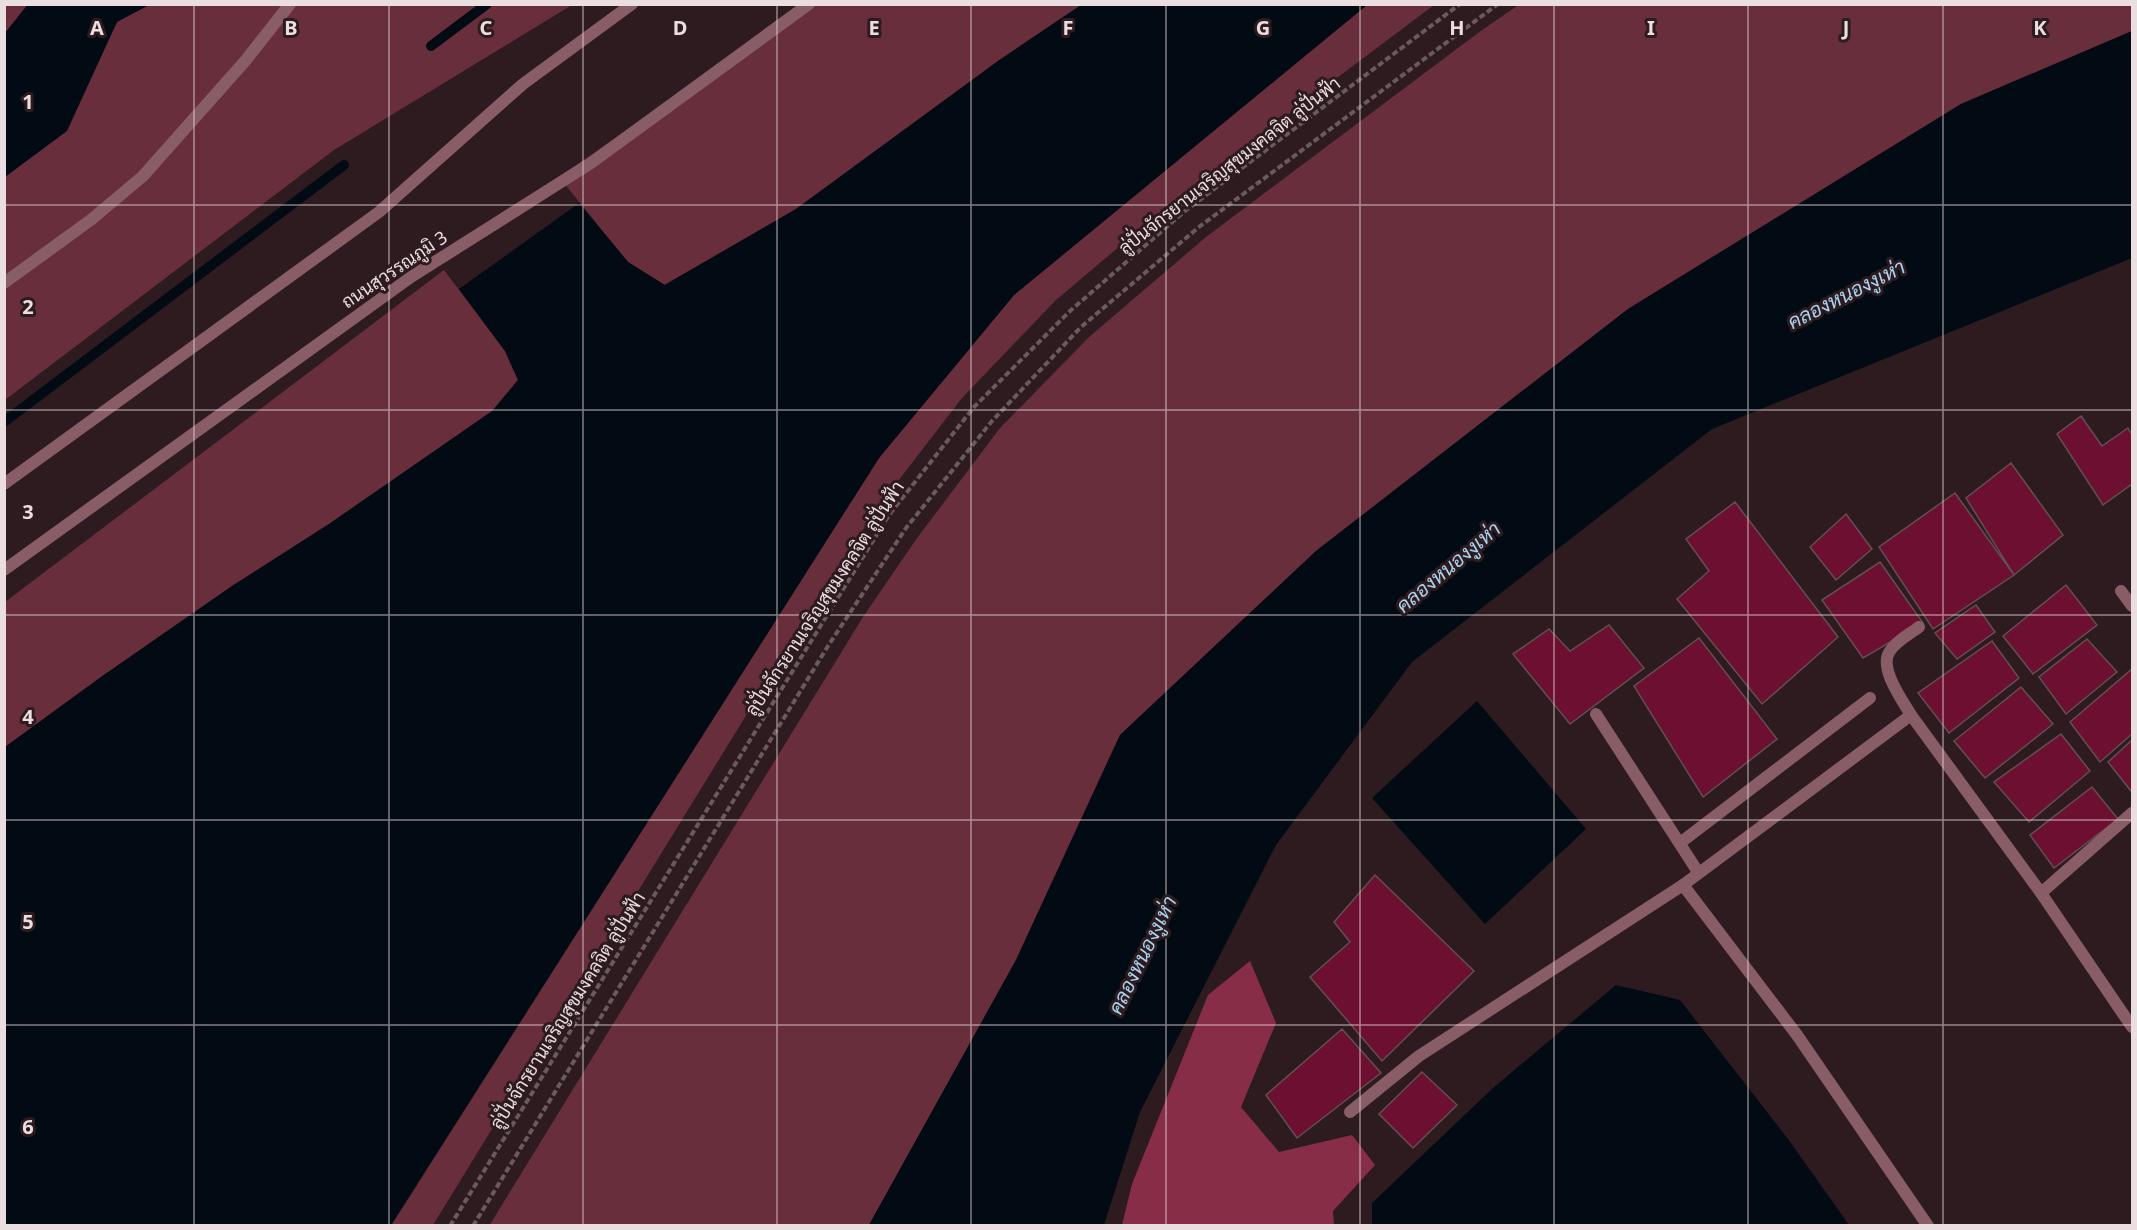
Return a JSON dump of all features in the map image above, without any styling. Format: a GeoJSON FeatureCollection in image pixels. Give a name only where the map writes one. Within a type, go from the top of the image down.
{"type":"FeatureCollection","features":[{"type":"Feature","properties":{"kind":"street"},"geometry":{"type":"LineString","coordinates":[[4,283],[92,219],[143,176],[246,60],[290,4]]}},
{"type":"Feature","properties":{"kind":"street"},"geometry":{"type":"LineString","coordinates":[[4,483],[380,212],[523,84],[632,4]]}},
{"type":"Feature","properties":{"kind":"street","name":"ถนนสุวรรณภูมิ 3"},"geometry":{"type":"LineString","coordinates":[[4,570],[411,277],[591,163],[809,4]]}},
{"type":"Feature","properties":{"kind":"street"},"geometry":{"type":"LineString","coordinates":[[2121,591],[2133,606]]}},
{"type":"Feature","properties":{"kind":"street"},"geometry":{"type":"LineString","coordinates":[[1919,627],[1891,649],[1886,658],[1889,676],[1911,715],[2041,893],[2133,1027]]}},
{"type":"Feature","properties":{"kind":"street"},"geometry":{"type":"LineString","coordinates":[[1680,843],[1870,698]]}},
{"type":"Feature","properties":{"kind":"street"},"geometry":{"type":"LineString","coordinates":[[1596,714],[1698,872]]}},
{"type":"Feature","properties":{"kind":"street"},"geometry":{"type":"LineString","coordinates":[[1350,1112],[1419,1056],[1683,885],[1911,715]]}},
{"type":"Feature","properties":{"kind":"street"},"geometry":{"type":"LineString","coordinates":[[2041,893],[2133,813]]}},
{"type":"Feature","properties":{"kind":"street"},"geometry":{"type":"LineString","coordinates":[[1683,885],[1797,1035],[1928,1226]]}},
{"type":"Feature","properties":{"kind":"path","name":"ลู่ปั่นจักรยานเจริญสุขมงคลจิต ลู่ปั่นฟ้า"},"geometry":{"type":"LineString","coordinates":[[450,1226],[889,515],[974,407],[1070,311],[1185,211],[1460,4]]}},
{"type":"Feature","properties":{"kind":"path"},"geometry":{"type":"LineString","coordinates":[[473,1226],[828,646],[906,528],[992,421],[1081,327],[1200,227],[1498,4]]}},
{"type":"Feature","properties":{"kind":"shaded area"},"geometry":{"type":"Polygon","coordinates":[[[1520,4],[2132,5],[2132,31],[1961,104],[1628,309],[1316,551],[1120,735],[1016,960],[869,1225],[489,1226],[863,617],[917,538],[1000,428],[1089,337],[1206,237],[1520,4]]]}},
{"type":"Feature","properties":{"kind":"shaded area"},"geometry":{"type":"Polygon","coordinates":[[[5,5],[572,5],[334,150],[5,400],[5,5]]]}},
{"type":"Feature","properties":{"kind":"shaded area"},"geometry":{"type":"Polygon","coordinates":[[[807,5],[1081,5],[998,61],[796,209],[664,285],[628,262],[559,177],[807,5]]]}},
{"type":"Feature","properties":{"kind":"shaded area"},"geometry":{"type":"Polygon","coordinates":[[[1367,5],[1434,5],[1173,201],[1055,301],[962,398],[875,511],[801,626],[433,1225],[391,1226],[879,458],[1014,295],[1367,5]]]}},
{"type":"Feature","properties":{"kind":"shaded area"},"geometry":{"type":"Polygon","coordinates":[[[444,270],[505,351],[518,380],[493,411],[329,524],[232,586],[5,747],[5,602],[444,270]]]}},
{"type":"Feature","properties":{"kind":"shaded area"},"geometry":{"type":"Polygon","coordinates":[[[1250,961],[1276,1023],[1241,1107],[1279,1152],[1352,1135],[1375,1165],[1333,1211],[1334,1225],[1122,1225],[1132,1184],[1208,995],[1250,961]]]}},
{"type":"Feature","properties":{"kind":"water"},"geometry":{"type":"Polygon","coordinates":[[[28,4],[149,5],[117,22],[67,131],[5,177],[5,33],[28,4]]]}},
{"type":"Feature","properties":{"kind":"water"},"geometry":{"type":"Polygon","coordinates":[[[1081,5],[1367,5],[1014,295],[879,458],[391,1225],[5,1225],[5,747],[232,586],[329,524],[492,411],[518,380],[505,351],[459,289],[579,203],[628,262],[665,285],[796,209],[998,61],[1081,5]]]}},
{"type":"Feature","properties":{"kind":"water","name":"คลองหนองงูเห่า"},"geometry":{"type":"Polygon","coordinates":[[[2132,31],[2132,258],[1712,429],[1412,662],[1276,845],[1140,1112],[1104,1225],[869,1225],[1016,960],[1120,735],[1316,551],[1628,309],[1961,104],[2132,31]]]}},
{"type":"Feature","properties":{"kind":"water"},"geometry":{"type":"Polygon","coordinates":[[[1477,701],[1586,829],[1485,924],[1372,798],[1477,701]]]}},
{"type":"Feature","properties":{"kind":"water"},"geometry":{"type":"Polygon","coordinates":[[[1616,985],[1680,1000],[1788,1139],[1849,1225],[1372,1225],[1372,1203],[1493,1088],[1616,985]]]}},
{"type":"Feature","properties":{"kind":"building"},"geometry":{"type":"Polygon","coordinates":[[[2081,416],[2102,446],[2128,428],[2132,435],[2132,484],[2103,505],[2057,434],[2081,416]]]}},
{"type":"Feature","properties":{"kind":"building"},"geometry":{"type":"Polygon","coordinates":[[[2011,463],[2063,535],[2014,575],[1966,498],[2011,463]]]}},
{"type":"Feature","properties":{"kind":"building"},"geometry":{"type":"Polygon","coordinates":[[[1955,493],[2014,575],[1933,629],[1879,547],[1955,493]]]}},
{"type":"Feature","properties":{"kind":"building"},"geometry":{"type":"Polygon","coordinates":[[[1735,502],[1838,637],[1762,704],[1677,599],[1709,571],[1686,539],[1735,502]]]}},
{"type":"Feature","properties":{"kind":"building"},"geometry":{"type":"Polygon","coordinates":[[[1846,514],[1872,549],[1836,580],[1810,547],[1846,514]]]}},
{"type":"Feature","properties":{"kind":"building"},"geometry":{"type":"Polygon","coordinates":[[[1880,562],[1923,623],[1863,658],[1822,600],[1880,562]]]}},
{"type":"Feature","properties":{"kind":"building"},"geometry":{"type":"Polygon","coordinates":[[[2066,585],[2097,625],[2033,674],[2003,636],[2066,585]]]}},
{"type":"Feature","properties":{"kind":"building"},"geometry":{"type":"Polygon","coordinates":[[[1976,605],[1995,632],[1957,659],[1935,633],[1976,605]]]}},
{"type":"Feature","properties":{"kind":"building"},"geometry":{"type":"Polygon","coordinates":[[[1609,625],[1644,668],[1570,724],[1513,654],[1549,629],[1570,651],[1609,625]]]}},
{"type":"Feature","properties":{"kind":"building"},"geometry":{"type":"Polygon","coordinates":[[[1699,638],[1777,739],[1703,797],[1634,686],[1699,638]]]}},
{"type":"Feature","properties":{"kind":"building"},"geometry":{"type":"Polygon","coordinates":[[[2087,639],[2117,672],[2066,714],[2039,677],[2087,639]]]}},
{"type":"Feature","properties":{"kind":"building"},"geometry":{"type":"Polygon","coordinates":[[[1992,641],[2019,678],[1949,733],[1918,693],[1992,641]]]}},
{"type":"Feature","properties":{"kind":"building"},"geometry":{"type":"Polygon","coordinates":[[[2132,669],[2132,734],[2100,762],[2070,722],[2132,669]]]}},
{"type":"Feature","properties":{"kind":"building"},"geometry":{"type":"Polygon","coordinates":[[[2021,687],[2053,724],[1985,778],[1954,741],[2021,687]]]}},
{"type":"Feature","properties":{"kind":"building"},"geometry":{"type":"Polygon","coordinates":[[[2061,734],[2090,771],[2029,822],[1994,782],[2061,734]]]}},
{"type":"Feature","properties":{"kind":"building"},"geometry":{"type":"Polygon","coordinates":[[[2132,740],[2132,789],[2131,791],[2108,762],[2132,740]]]}},
{"type":"Feature","properties":{"kind":"building"},"geometry":{"type":"Polygon","coordinates":[[[2092,787],[2118,819],[2054,868],[2030,835],[2092,787]]]}},
{"type":"Feature","properties":{"kind":"building"},"geometry":{"type":"Polygon","coordinates":[[[1375,875],[1474,971],[1382,1061],[1310,977],[1350,942],[1334,922],[1375,875]]]}},
{"type":"Feature","properties":{"kind":"building"},"geometry":{"type":"Polygon","coordinates":[[[1342,1029],[1381,1073],[1297,1138],[1266,1095],[1342,1029]]]}},
{"type":"Feature","properties":{"kind":"building"},"geometry":{"type":"Polygon","coordinates":[[[1422,1072],[1457,1105],[1413,1148],[1379,1114],[1422,1072]]]}},
{"type":"Feature","properties":{"kind":"waterway"},"geometry":{"type":"LineString","coordinates":[[431,46],[487,4]]}},
{"type":"Feature","properties":{"kind":"waterway"},"geometry":{"type":"LineString","coordinates":[[4,422],[344,165]]}}]}
